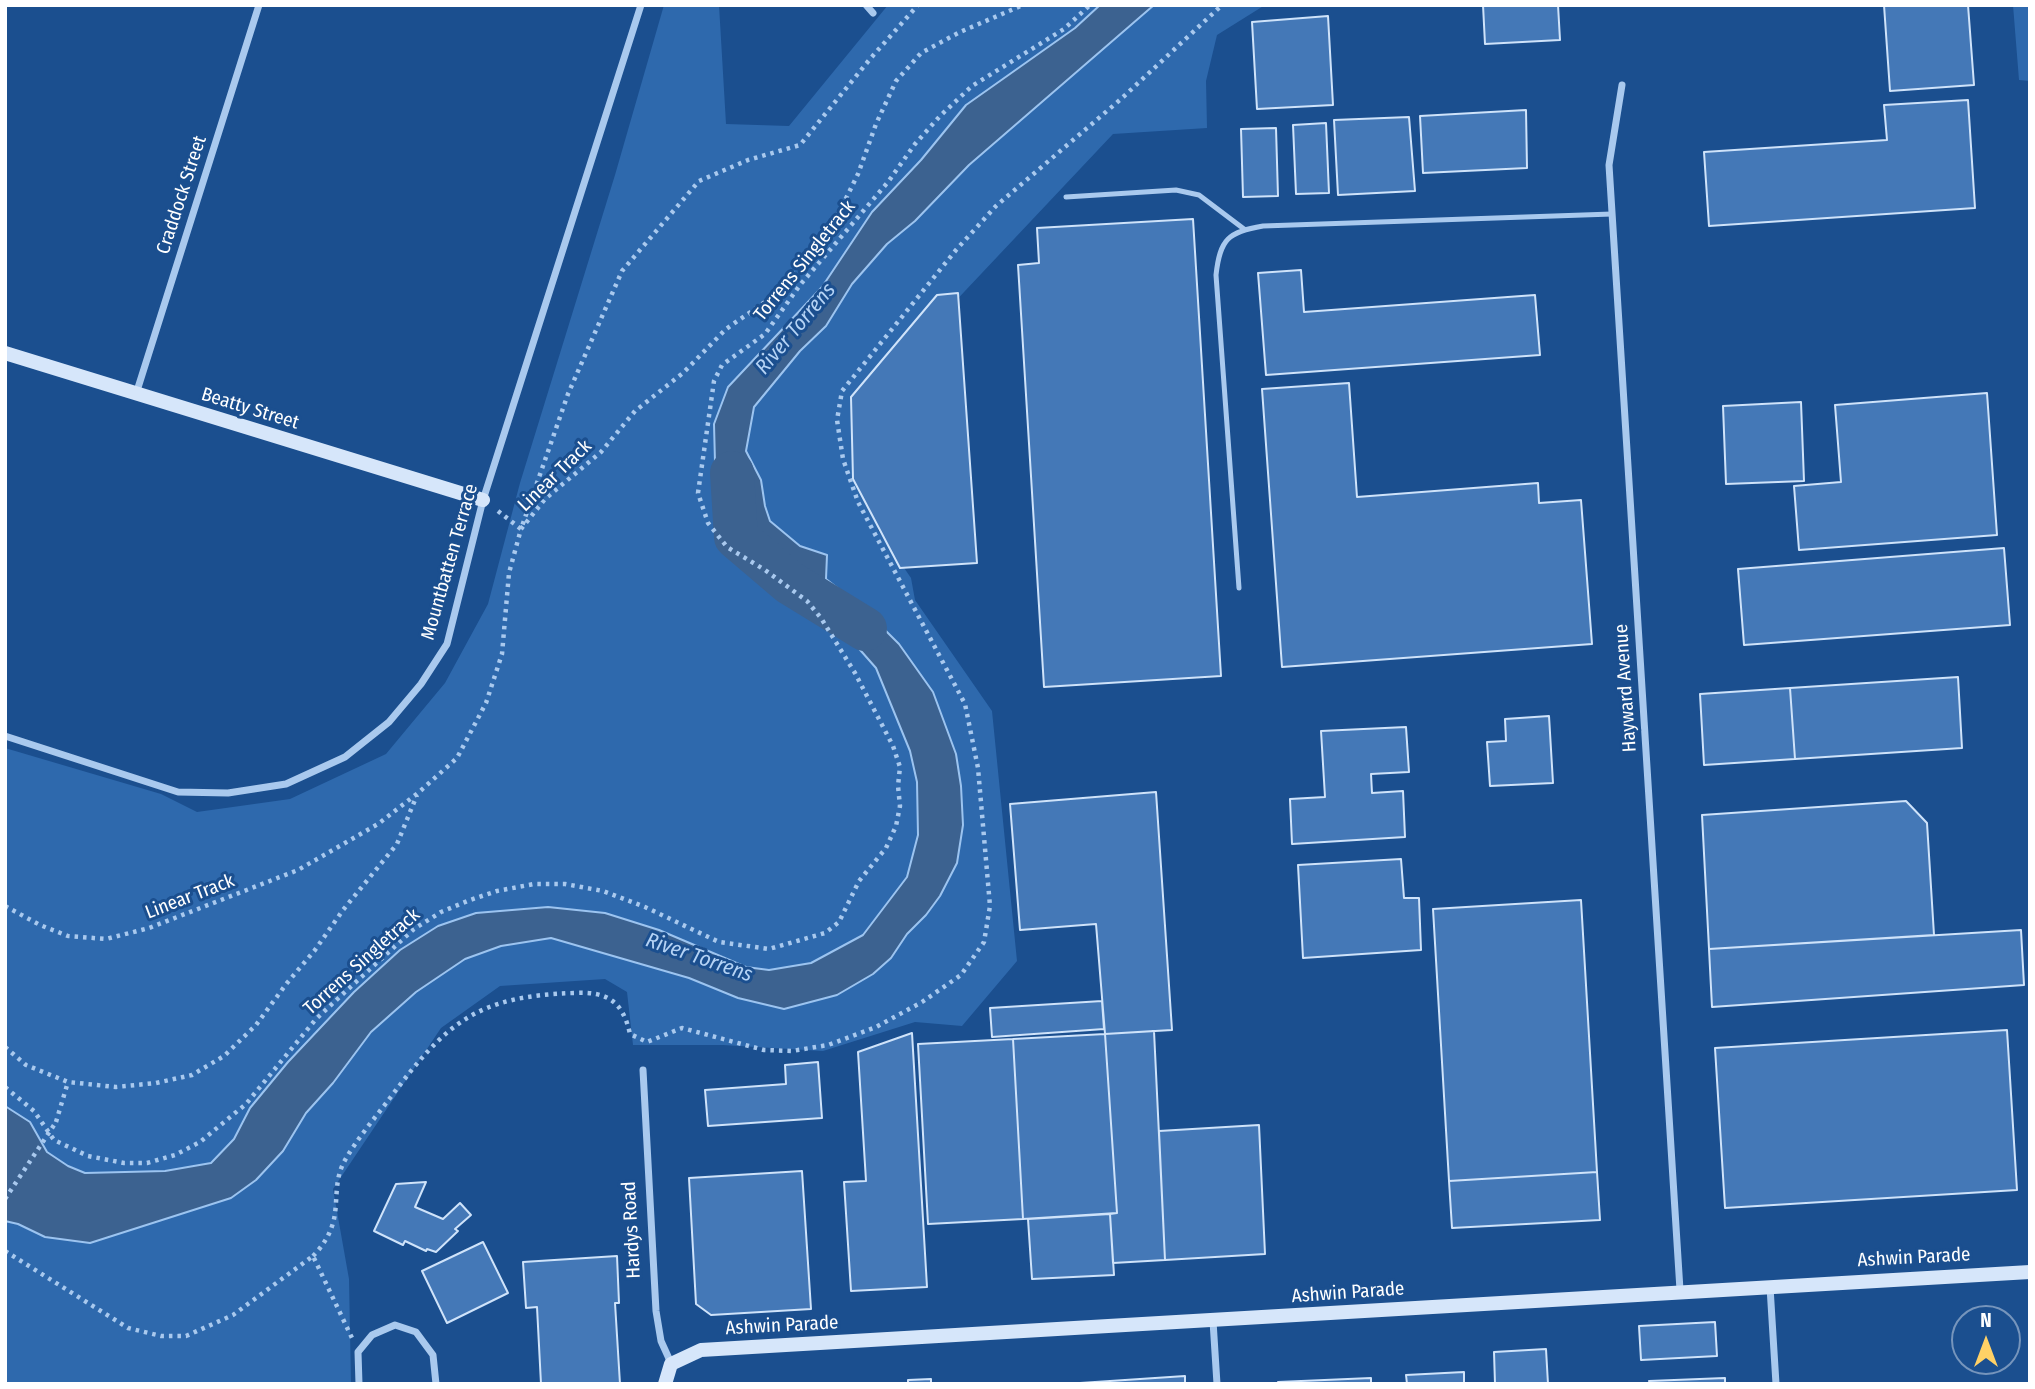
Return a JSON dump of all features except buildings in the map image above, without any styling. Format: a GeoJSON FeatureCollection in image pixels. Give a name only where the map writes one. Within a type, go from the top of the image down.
{"type":"FeatureCollection","features":[{"type":"Feature","properties":{"kind":"street","name":"Craddock Street"},"geometry":{"type":"LineString","coordinates":[[135,394],[258,5]]}},
{"type":"Feature","properties":{"kind":"street","name":"Mountbatten Terrace"},"geometry":{"type":"LineString","coordinates":[[5,736],[178,793],[228,793],[286,784],[345,757],[389,722],[421,684],[447,644],[483,500],[641,5]]}},
{"type":"Feature","properties":{"kind":"street"},"geometry":{"type":"LineString","coordinates":[[866,5],[873,13]]}},
{"type":"Feature","properties":{"kind":"street","name":"Hayward Avenue"},"geometry":{"type":"LineString","coordinates":[[1622,85],[1609,166],[1680,1290]]}},
{"type":"Feature","properties":{"kind":"street","name":"Beatty Street"},"geometry":{"type":"LineString","coordinates":[[5,353],[483,500]]}},
{"type":"Feature","properties":{"kind":"street","name":"Hardys Road"},"geometry":{"type":"LineString","coordinates":[[643,1070],[656,1311],[662,1341],[671,1364]]}},
{"type":"Feature","properties":{"kind":"street","name":"Ashwin Parade"},"geometry":{"type":"LineString","coordinates":[[671,1364],[701,1350],[1213,1321],[1680,1290],[2030,1272]]}},
{"type":"Feature","properties":{"kind":"street"},"geometry":{"type":"LineString","coordinates":[[1770,1285],[1776,1384]]}},
{"type":"Feature","properties":{"kind":"street"},"geometry":{"type":"LineString","coordinates":[[1213,1321],[1217,1384]]}},
{"type":"Feature","properties":{"kind":"street"},"geometry":{"type":"LineString","coordinates":[[359,1384],[358,1352],[372,1335],[395,1325],[416,1332],[433,1355],[436,1384]]}},
{"type":"Feature","properties":{"kind":"street"},"geometry":{"type":"LineString","coordinates":[[665,1384],[671,1364]]}},
{"type":"Feature","properties":{"kind":"lane"},"geometry":{"type":"LineString","coordinates":[[1066,197],[1176,190],[1199,195],[1244,229]]}},
{"type":"Feature","properties":{"kind":"lane"},"geometry":{"type":"LineString","coordinates":[[1239,588],[1216,275],[1219,255],[1227,238],[1244,229],[1263,226],[1612,214]]}},
{"type":"Feature","properties":{"kind":"path"},"geometry":{"type":"LineString","coordinates":[[483,500],[521,529],[568,394],[622,271],[699,181],[748,160],[800,145],[918,5]]}},
{"type":"Feature","properties":{"kind":"path","name":"Linear Track"},"geometry":{"type":"LineString","coordinates":[[5,906],[40,925],[68,936],[106,939],[149,929],[298,870],[378,824],[418,793],[457,758],[486,703],[502,654],[509,573],[521,529],[545,499],[601,452],[635,411],[683,373],[726,329],[765,302],[804,265],[832,228],[858,174],[876,124],[896,81],[921,52],[1023,5]]}},
{"type":"Feature","properties":{"kind":"path","name":"Torrens Singletrack"},"geometry":{"type":"LineString","coordinates":[[5,1087],[34,1111],[54,1140],[88,1156],[124,1163],[147,1163],[175,1155],[200,1142],[246,1104],[316,1019],[414,929],[442,912],[470,900],[534,884],[565,884],[603,891],[645,907],[719,942],[769,949],[825,933],[839,922],[859,881],[886,848],[896,826],[900,806],[900,767],[855,673],[821,618],[807,601],[765,570],[727,547],[708,523],[698,493],[714,381],[722,365],[765,334],[800,285],[940,116],[972,86],[1064,29],[1090,5]]}},
{"type":"Feature","properties":{"kind":"path"},"geometry":{"type":"LineString","coordinates":[[5,1251],[128,1328],[161,1336],[186,1336],[233,1315],[313,1256],[322,1246],[334,1219],[335,1191],[343,1164],[411,1070],[439,1037],[471,1013],[518,997],[577,992],[611,998],[626,1015],[630,1034],[647,1042],[682,1028],[764,1050],[792,1051],[828,1045],[876,1027],[922,1002],[961,975],[984,942],[990,906],[978,768],[965,704],[858,502],[843,458],[836,420],[842,391],[956,250],[996,206],[1121,99],[1222,5]]}},
{"type":"Feature","properties":{"kind":"path"},"geometry":{"type":"LineString","coordinates":[[5,1047],[26,1065],[68,1082],[116,1087],[156,1083],[192,1075],[224,1056],[256,1025],[397,844],[418,793]]}},
{"type":"Feature","properties":{"kind":"path"},"geometry":{"type":"LineString","coordinates":[[5,1199],[56,1122],[68,1082]]}},
{"type":"Feature","properties":{"kind":"path"},"geometry":{"type":"LineString","coordinates":[[313,1256],[358,1352]]}},
{"type":"Feature","properties":{"kind":"shaded area"},"geometry":{"type":"Polygon","coordinates":[[[664,5],[719,5],[726,124],[789,126],[888,5],[1265,5],[1217,35],[1206,81],[1207,128],[1113,134],[866,396],[878,530],[911,578],[915,600],[992,711],[1017,961],[962,1026],[915,1022],[823,1051],[723,1045],[633,1045],[627,992],[605,979],[500,986],[441,1028],[333,1189],[349,1279],[351,1384],[5,1384],[5,748],[161,794],[197,812],[290,799],[386,754],[445,683],[488,604],[520,483],[615,175],[664,5]]]}},
{"type":"Feature","properties":{"kind":"shaded area"},"geometry":{"type":"Polygon","coordinates":[[[2013,5],[2030,5],[2030,81],[2019,80],[2013,5]]]}},
{"type":"Feature","properties":{"kind":"water","name":"River Torrens"},"geometry":{"type":"Polygon","coordinates":[[[1100,5],[1154,5],[969,165],[915,221],[887,244],[852,284],[826,326],[800,351],[754,407],[746,451],[761,480],[770,521],[800,546],[827,555],[826,579],[863,608],[899,644],[933,692],[956,754],[963,825],[957,863],[940,896],[907,934],[891,958],[873,974],[837,995],[784,1009],[738,998],[689,978],[551,938],[501,946],[465,959],[416,992],[371,1032],[333,1083],[306,1113],[283,1151],[256,1180],[231,1198],[90,1243],[45,1237],[5,1221],[5,1106],[30,1122],[47,1152],[85,1173],[165,1171],[211,1163],[234,1139],[250,1108],[288,1062],[354,992],[400,950],[438,926],[476,913],[548,907],[605,913],[659,930],[746,967],[769,970],[811,963],[863,935],[907,877],[918,835],[917,782],[910,751],[876,668],[802,584],[729,526],[716,501],[714,424],[728,387],[822,287],[872,212],[921,160],[966,105],[1075,28],[1100,5]]]}},
{"type":"Feature","properties":{"kind":"waterway","name":"River Torrens"},"geometry":{"type":"LineString","coordinates":[[732,473],[736,537],[790,583],[865,629]]}}]}
